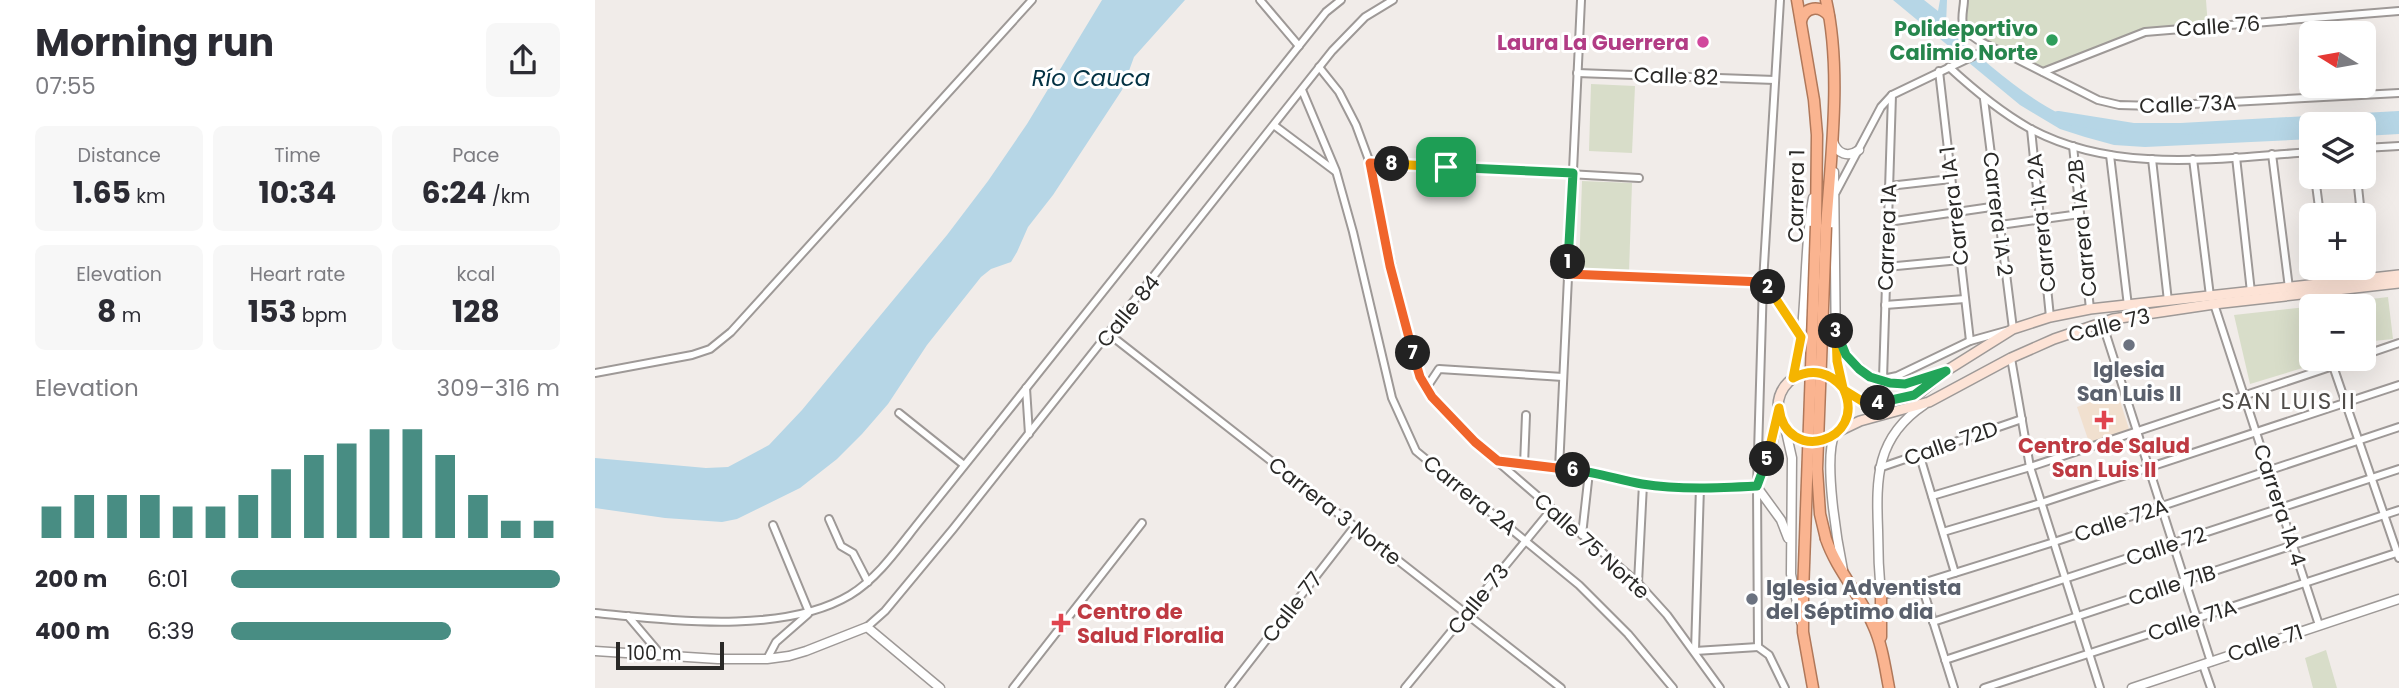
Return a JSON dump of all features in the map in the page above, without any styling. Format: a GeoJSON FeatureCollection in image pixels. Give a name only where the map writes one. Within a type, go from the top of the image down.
{"type":"FeatureCollection","features":[{"type":"Feature","properties":{"kind":"highway","name":"Carrera 1"},"geometry":{"type":"LineString","coordinates":[[1797,0],[1814,100],[1821,227],[1817,469],[1820,514],[1826,539],[1845,580],[1873,625],[1889,688]]}},
{"type":"Feature","properties":{"kind":"highway","name":"Carrera 1"},"geometry":{"type":"LineString","coordinates":[[1813,688],[1804,632],[1803,594],[1821,227],[1832,138],[1828,0]]}},
{"type":"Feature","properties":{"kind":"highway"},"geometry":{"type":"LineString","coordinates":[[1801,22],[1804,13],[1813,8],[1822,9],[1829,16]]}},
{"type":"Feature","properties":{"kind":"highway"},"geometry":{"type":"LineString","coordinates":[[1881,596],[1881,648]]}},
{"type":"Feature","properties":{"kind":"main road","name":"Calle 73"},"geometry":{"type":"LineString","coordinates":[[2376,277],[2399,275]]}},
{"type":"Feature","properties":{"kind":"main road","name":"Calle 73"},"geometry":{"type":"LineString","coordinates":[[1836,433],[1867,419],[1929,402],[2011,358],[2102,322],[2251,292],[2353,280]]}},
{"type":"Feature","properties":{"kind":"main road","name":"Calle 73"},"geometry":{"type":"LineString","coordinates":[[1843,389],[1865,403],[1896,401],[1921,391],[1946,371],[2013,330],[2050,317],[2090,309],[2399,283]]}},
{"type":"Feature","properties":{"kind":"main road"},"geometry":{"type":"LineString","coordinates":[[1836,330],[1843,349],[1854,365],[1870,377],[1905,384],[1946,371]]}},
{"type":"Feature","properties":{"kind":"main road"},"geometry":{"type":"LineString","coordinates":[[1757,486],[1771,448],[1782,391],[1793,378],[1805,373],[1819,372],[1831,377],[1843,389],[1848,401],[1847,414],[1836,433],[1822,440],[1807,441],[1796,437],[1785,427],[1779,408]]}},
{"type":"Feature","properties":{"kind":"street"},"geometry":{"type":"LineString","coordinates":[[595,373],[692,355],[711,349],[731,332],[1032,0]]}},
{"type":"Feature","properties":{"kind":"street"},"geometry":{"type":"LineString","coordinates":[[1260,0],[1299,46]]}},
{"type":"Feature","properties":{"kind":"street","name":"Calle 84"},"geometry":{"type":"LineString","coordinates":[[809,612],[850,595],[868,582],[895,552],[1326,12],[1341,0]]}},
{"type":"Feature","properties":{"kind":"street","name":"Calle 84"},"geometry":{"type":"LineString","coordinates":[[867,627],[885,611],[953,529],[1319,67],[1357,25],[1392,0]]}},
{"type":"Feature","properties":{"kind":"street"},"geometry":{"type":"LineString","coordinates":[[1559,469],[1581,0]]}},
{"type":"Feature","properties":{"kind":"street"},"geometry":{"type":"LineString","coordinates":[[1758,647],[1757,486],[1763,282],[1780,0]]}},
{"type":"Feature","properties":{"kind":"street","name":"Calle 73A"},"geometry":{"type":"LineString","coordinates":[[1964,0],[1964,27],[1990,48],[2005,52],[2098,100],[2119,105],[2156,106],[2399,93]]}},
{"type":"Feature","properties":{"kind":"street","name":"Calle 76"},"geometry":{"type":"LineString","coordinates":[[2043,72],[2154,30],[2399,11]]}},
{"type":"Feature","properties":{"kind":"street"},"geometry":{"type":"LineString","coordinates":[[1835,194],[1881,107],[1892,95],[1990,48]]}},
{"type":"Feature","properties":{"kind":"street"},"geometry":{"type":"LineString","coordinates":[[1949,66],[1983,99],[2031,129],[2073,146],[2110,155],[2152,159],[2299,153]]}},
{"type":"Feature","properties":{"kind":"street","name":"Calle 75 Norte"},"geometry":{"type":"LineString","coordinates":[[1319,67],[1339,92],[1356,125],[1370,163],[1403,319],[1420,377],[1447,415],[1475,442],[1638,583],[1695,650],[1720,688]]}},
{"type":"Feature","properties":{"kind":"street","name":"Carrera 1A 1"},"geometry":{"type":"LineString","coordinates":[[1939,72],[1970,341]]}},
{"type":"Feature","properties":{"kind":"street","name":"Calle 82"},"geometry":{"type":"LineString","coordinates":[[1577,73],[1775,80]]}},
{"type":"Feature","properties":{"kind":"street","name":"Carrera 2A"},"geometry":{"type":"LineString","coordinates":[[1302,90],[1336,172],[1392,398],[1416,451],[1579,585],[1605,610],[1673,688]]}},
{"type":"Feature","properties":{"kind":"street","name":"Carrera 1A"},"geometry":{"type":"LineString","coordinates":[[1883,379],[1892,95]]}},
{"type":"Feature","properties":{"kind":"street","name":"Carrera 1A 2"},"geometry":{"type":"LineString","coordinates":[[1983,99],[2013,330]]}},
{"type":"Feature","properties":{"kind":"street"},"geometry":{"type":"LineString","coordinates":[[1275,125],[1336,172]]}},
{"type":"Feature","properties":{"kind":"street","name":"Carrera 1A 2A"},"geometry":{"type":"LineString","coordinates":[[2031,129],[2050,317]]}},
{"type":"Feature","properties":{"kind":"street"},"geometry":{"type":"LineString","coordinates":[[1832,138],[1833,145],[1840,152],[1850,155],[1859,150]]}},
{"type":"Feature","properties":{"kind":"street"},"geometry":{"type":"LineString","coordinates":[[1832,138],[1837,361],[1843,389]]}},
{"type":"Feature","properties":{"kind":"street","name":"Carrera 1A 2B"},"geometry":{"type":"LineString","coordinates":[[2073,146],[2090,309]]}},
{"type":"Feature","properties":{"kind":"street"},"geometry":{"type":"LineString","coordinates":[[2376,147],[2399,146],[2399,154]]}},
{"type":"Feature","properties":{"kind":"street"},"geometry":{"type":"LineString","coordinates":[[2272,154],[2288,288]]}},
{"type":"Feature","properties":{"kind":"street"},"geometry":{"type":"LineString","coordinates":[[2110,155],[2128,306]]}},
{"type":"Feature","properties":{"kind":"street"},"geometry":{"type":"LineString","coordinates":[[2236,157],[2251,292]]}},
{"type":"Feature","properties":{"kind":"street"},"geometry":{"type":"LineString","coordinates":[[2152,159],[2168,301]]}},
{"type":"Feature","properties":{"kind":"street","name":"Carrera 1A 4"},"geometry":{"type":"LineString","coordinates":[[2193,159],[2212,300],[2319,625]]}},
{"type":"Feature","properties":{"kind":"street"},"geometry":{"type":"LineString","coordinates":[[1370,163],[1639,178]]}},
{"type":"Feature","properties":{"kind":"street"},"geometry":{"type":"LineString","coordinates":[[1793,378],[1801,337],[1807,242],[1818,167]]}},
{"type":"Feature","properties":{"kind":"street"},"geometry":{"type":"LineString","coordinates":[[1889,186],[1951,179]]}},
{"type":"Feature","properties":{"kind":"street"},"geometry":{"type":"LineString","coordinates":[[1888,222],[1998,206]]}},
{"type":"Feature","properties":{"kind":"street"},"geometry":{"type":"LineString","coordinates":[[2000,225],[2080,214]]}},
{"type":"Feature","properties":{"kind":"street"},"geometry":{"type":"LineString","coordinates":[[1887,267],[1960,260]]}},
{"type":"Feature","properties":{"kind":"street"},"geometry":{"type":"LineString","coordinates":[[1568,274],[1763,282],[1778,299],[1801,337]]}},
{"type":"Feature","properties":{"kind":"street"},"geometry":{"type":"LineString","coordinates":[[1885,305],[1965,299]]}},
{"type":"Feature","properties":{"kind":"street"},"geometry":{"type":"LineString","coordinates":[[2102,322],[2196,618],[2211,688]]}},
{"type":"Feature","properties":{"kind":"street"},"geometry":{"type":"LineString","coordinates":[[1883,379],[1897,376],[1970,341],[2013,330]]}},
{"type":"Feature","properties":{"kind":"street","name":"Carrera 3 Norte"},"geometry":{"type":"LineString","coordinates":[[1109,334],[1561,688]]}},
{"type":"Feature","properties":{"kind":"street"},"geometry":{"type":"LineString","coordinates":[[2376,351],[2399,343]]}},
{"type":"Feature","properties":{"kind":"street"},"geometry":{"type":"LineString","coordinates":[[2011,358],[2030,467],[2100,688]]}},
{"type":"Feature","properties":{"kind":"street"},"geometry":{"type":"LineString","coordinates":[[1427,387],[1439,369],[1563,377]]}},
{"type":"Feature","properties":{"kind":"street"},"geometry":{"type":"LineString","coordinates":[[1932,496],[2030,467],[2318,371]]}},
{"type":"Feature","properties":{"kind":"street"},"geometry":{"type":"LineString","coordinates":[[2335,371],[2398,554]]}},
{"type":"Feature","properties":{"kind":"street"},"geometry":{"type":"LineString","coordinates":[[1943,532],[2041,503],[2399,386]]}},
{"type":"Feature","properties":{"kind":"street"},"geometry":{"type":"LineString","coordinates":[[1026,388],[1029,434]]}},
{"type":"Feature","properties":{"kind":"street"},"geometry":{"type":"LineString","coordinates":[[1881,596],[1876,487],[1879,468],[1897,431],[1929,402]]}},
{"type":"Feature","properties":{"kind":"street"},"geometry":{"type":"LineString","coordinates":[[899,414],[964,465]]}},
{"type":"Feature","properties":{"kind":"street"},"geometry":{"type":"LineString","coordinates":[[1524,465],[1527,415]]}},
{"type":"Feature","properties":{"kind":"street","name":"Calle 72D"},"geometry":{"type":"LineString","coordinates":[[1879,468],[2022,419]]}},
{"type":"Feature","properties":{"kind":"street"},"geometry":{"type":"LineString","coordinates":[[1785,427],[1792,457],[1790,542],[1794,590],[1804,632]]}},
{"type":"Feature","properties":{"kind":"street","name":"Calle 72A"},"geometry":{"type":"LineString","coordinates":[[1881,596],[2054,542],[2399,427]]}},
{"type":"Feature","properties":{"kind":"street"},"geometry":{"type":"LineString","coordinates":[[1836,433],[1831,448],[1832,478],[1845,580]]}},
{"type":"Feature","properties":{"kind":"street"},"geometry":{"type":"LineString","coordinates":[[1919,453],[1955,573]]}},
{"type":"Feature","properties":{"kind":"street"},"geometry":{"type":"LineString","coordinates":[[1498,461],[1589,472],[1643,484],[1757,486]]}},
{"type":"Feature","properties":{"kind":"street","name":"Calle 72"},"geometry":{"type":"LineString","coordinates":[[1933,622],[2399,469]]}},
{"type":"Feature","properties":{"kind":"street"},"geometry":{"type":"LineString","coordinates":[[1582,535],[1589,472]]}},
{"type":"Feature","properties":{"kind":"street"},"geometry":{"type":"LineString","coordinates":[[1638,583],[1643,484]]}},
{"type":"Feature","properties":{"kind":"street"},"geometry":{"type":"LineString","coordinates":[[1757,486],[1781,520],[1790,542]]}},
{"type":"Feature","properties":{"kind":"street"},"geometry":{"type":"LineString","coordinates":[[1700,487],[1695,650],[1758,647],[1769,655],[1785,688]]}},
{"type":"Feature","properties":{"kind":"street","name":"Calle 73"},"geometry":{"type":"LineString","coordinates":[[1405,688],[1551,510]]}},
{"type":"Feature","properties":{"kind":"street","name":"Calle 71B"},"geometry":{"type":"LineString","coordinates":[[1945,660],[2399,510]]}},
{"type":"Feature","properties":{"kind":"street"},"geometry":{"type":"LineString","coordinates":[[829,519],[841,546],[853,553],[868,582]]}},
{"type":"Feature","properties":{"kind":"street"},"geometry":{"type":"LineString","coordinates":[[1013,688],[1142,523]]}},
{"type":"Feature","properties":{"kind":"street"},"geometry":{"type":"LineString","coordinates":[[773,525],[809,612]]}},
{"type":"Feature","properties":{"kind":"street","name":"Calle 77"},"geometry":{"type":"LineString","coordinates":[[1229,688],[1355,526]]}},
{"type":"Feature","properties":{"kind":"street","name":"Calle 71A"},"geometry":{"type":"LineString","coordinates":[[1984,688],[2398,554]]}},
{"type":"Feature","properties":{"kind":"street"},"geometry":{"type":"LineString","coordinates":[[1921,583],[1954,688]]}},
{"type":"Feature","properties":{"kind":"street","name":"Calle 71"},"geometry":{"type":"LineString","coordinates":[[2132,688],[2399,599]]}},
{"type":"Feature","properties":{"kind":"street"},"geometry":{"type":"LineString","coordinates":[[767,659],[776,642],[809,612]]}},
{"type":"Feature","properties":{"kind":"street"},"geometry":{"type":"LineString","coordinates":[[595,613],[684,622],[751,620],[809,612]]}},
{"type":"Feature","properties":{"kind":"street"},"geometry":{"type":"LineString","coordinates":[[628,616],[660,655]]}},
{"type":"Feature","properties":{"kind":"street"},"geometry":{"type":"LineString","coordinates":[[595,652],[767,659],[806,651],[867,627],[940,688]]}},
{"type":"Feature","properties":{"kind":"shaded area","name":"Centro de Salud San Luis II"},"geometry":{"type":"Polygon","coordinates":[[[2117,392],[2130,432],[2090,445],[2077,407],[2117,392]]]}},
{"type":"Feature","properties":{"kind":"green space","name":"Polideportivo Calimio Norte"},"geometry":{"type":"Polygon","coordinates":[[[1964,0],[2206,0],[2208,27],[2154,31],[2043,72],[1967,31],[1963,23],[1964,0]]]}},
{"type":"Feature","properties":{"kind":"green space"},"geometry":{"type":"Polygon","coordinates":[[[1591,84],[1635,86],[1632,153],[1589,151],[1591,84]]]}},
{"type":"Feature","properties":{"kind":"green space"},"geometry":{"type":"Polygon","coordinates":[[[1582,181],[1632,183],[1629,272],[1579,270],[1582,181]]]}},
{"type":"Feature","properties":{"kind":"green space"},"geometry":{"type":"Polygon","coordinates":[[[2388,297],[2393,339],[2376,341],[2376,298],[2388,297]]]}},
{"type":"Feature","properties":{"kind":"green space"},"geometry":{"type":"Polygon","coordinates":[[[2299,308],[2299,369],[2250,384],[2234,315],[2299,308]]]}},
{"type":"Feature","properties":{"kind":"green space"},"geometry":{"type":"Polygon","coordinates":[[[2326,650],[2337,688],[2313,688],[2305,658],[2326,650]]]}},
{"type":"Feature","properties":{"kind":"water","name":"Río Cauca"},"geometry":{"type":"Polygon","coordinates":[[[1102,0],[1185,0],[1134,57],[1122,90],[1053,195],[1028,227],[1011,262],[991,269],[981,277],[927,345],[888,404],[862,434],[837,459],[800,488],[737,519],[722,522],[665,518],[595,508],[595,458],[706,468],[728,467],[769,445],[802,410],[947,235],[988,181],[1027,124],[1102,0]]]}},
{"type":"Feature","properties":{"kind":"water"},"geometry":{"type":"Polygon","coordinates":[[[1893,0],[1924,0],[1938,11],[1940,0],[1947,0],[1946,25],[1950,32],[2032,98],[2062,115],[2096,128],[2150,134],[2299,127],[2299,140],[2145,147],[2114,145],[2060,129],[2020,105],[1893,0]]]}},
{"type":"Feature","properties":{"kind":"water"},"geometry":{"type":"Polygon","coordinates":[[[2399,121],[2399,134],[2376,135],[2376,122],[2399,121]]]}},
{"type":"Feature","properties":{"kind":"waterway"},"geometry":{"type":"LineString","coordinates":[[2058,117],[2133,129],[2181,129],[2399,117]]}},
{"type":"Feature","properties":{"kind":"place","name":"Polideportivo Calimio Norte"},"geometry":{"type":"Point","coordinates":[2052,40]}},
{"type":"Feature","properties":{"kind":"place","name":"Laura La Guerrera"},"geometry":{"type":"Point","coordinates":[1703,42]}},
{"type":"Feature","properties":{"kind":"place","name":"Iglesia San Luis II"},"geometry":{"type":"Point","coordinates":[2129,345]}},
{"type":"Feature","properties":{"kind":"place","name":"Centro de Salud San Luis II"},"geometry":{"type":"Point","coordinates":[2104,420]}},
{"type":"Feature","properties":{"kind":"place","name":"Iglesia Adventista del Séptimo dia"},"geometry":{"type":"Point","coordinates":[1752,599]}},
{"type":"Feature","properties":{"kind":"place","name":"Centro de Salud Floralia"},"geometry":{"type":"Point","coordinates":[1061,623]}},
{"type":"Feature","properties":{"kind":"district","name":"SAN LUIS II"},"geometry":{"type":"Point","coordinates":[2289,401]}},
{"type":"Feature","properties":{"kind":"route"},"geometry":{"type":"LineString","coordinates":[[1370,163],[1446,167],[1573,173],[1568,274],[1763,282],[1778,299],[1801,337],[1793,378],[1805,373],[1819,372],[1831,377],[1843,388],[1837,361],[1836,330],[1846,355],[1870,377],[1905,384],[1946,371],[1921,391],[1896,401],[1865,403],[1844,390],[1848,404],[1846,419],[1841,428],[1831,437],[1814,442],[1791,434],[1782,421],[1779,408],[1771,448],[1757,486],[1719,488],[1643,484],[1589,472],[1498,461],[1447,415],[1420,377],[1390,266],[1370,163]]}}]}
